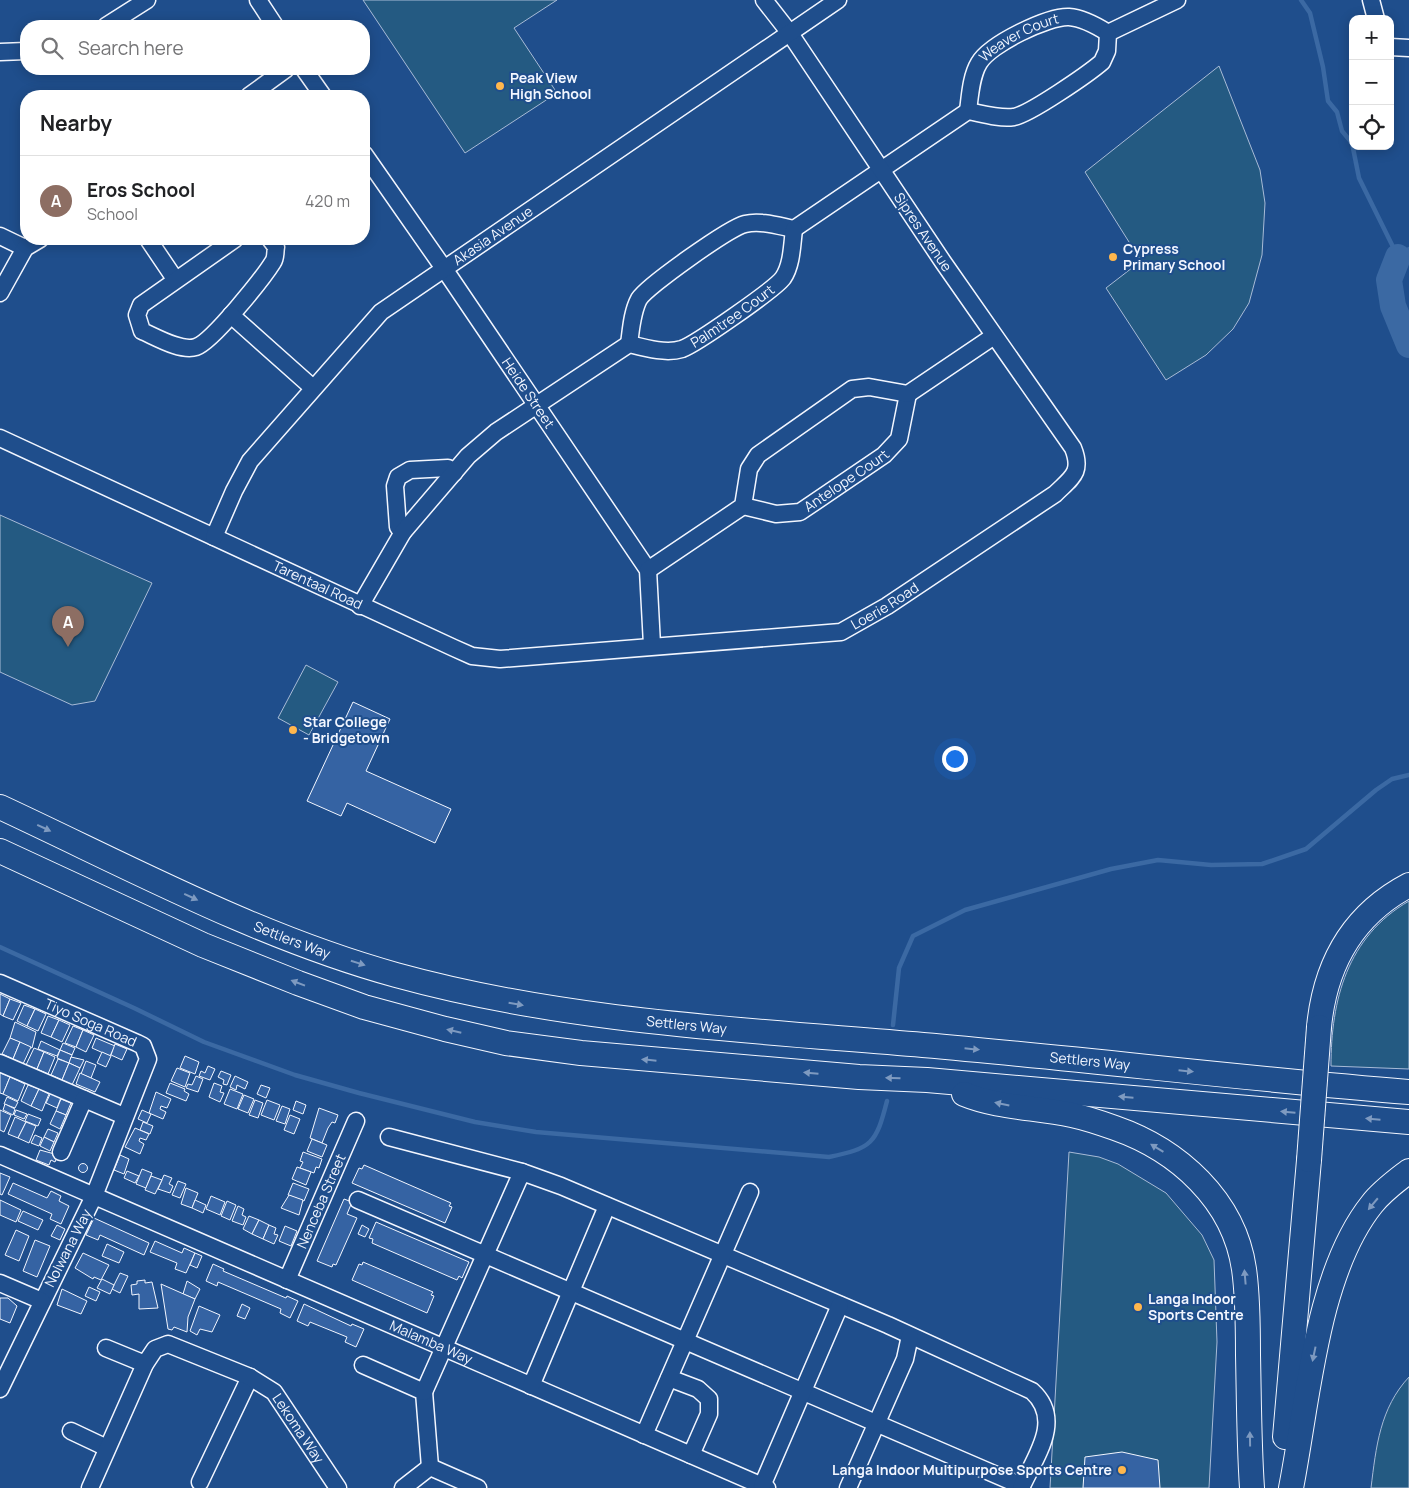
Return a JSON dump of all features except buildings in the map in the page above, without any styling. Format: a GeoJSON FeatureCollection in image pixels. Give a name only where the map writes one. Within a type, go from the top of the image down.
{"type":"FeatureCollection","features":[{"type":"Feature","properties":{"kind":"highway","name":"Settlers Way"},"geometry":{"type":"LineString","coordinates":[[0,807],[249,923],[393,974],[478,996],[540,1008],[605,1016],[923,1045],[1302,1084],[1409,1092]]}},
{"type":"Feature","properties":{"kind":"highway"},"geometry":{"type":"LineString","coordinates":[[0,851],[203,945],[298,983],[364,1007],[506,1043],[581,1053],[859,1077],[934,1080],[1409,1122]]}},
{"type":"Feature","properties":{"kind":"highway"},"geometry":{"type":"LineString","coordinates":[[1280,1488],[1319,1027],[1326,983],[1342,947],[1375,908],[1395,892],[1409,885]]}},
{"type":"Feature","properties":{"kind":"highway"},"geometry":{"type":"LineString","coordinates":[[1302,1084],[1409,1076]]}},
{"type":"Feature","properties":{"kind":"highway"},"geometry":{"type":"LineString","coordinates":[[934,1080],[978,1099],[1072,1114],[1117,1128],[1144,1140],[1180,1163],[1200,1180],[1215,1198],[1233,1231],[1244,1268],[1248,1330],[1252,1488]]}},
{"type":"Feature","properties":{"kind":"highway"},"geometry":{"type":"LineString","coordinates":[[1291,1488],[1318,1334],[1339,1265],[1358,1225],[1372,1203],[1409,1171]]}},
{"type":"Feature","properties":{"kind":"street"},"geometry":{"type":"LineString","coordinates":[[115,20],[147,0]]}},
{"type":"Feature","properties":{"kind":"street"},"geometry":{"type":"LineString","coordinates":[[258,0],[271,20]]}},
{"type":"Feature","properties":{"kind":"street","name":"Sipres Avenue"},"geometry":{"type":"LineString","coordinates":[[764,0],[789,32],[994,336],[1073,448],[1078,465]]}},
{"type":"Feature","properties":{"kind":"street","name":"Akasia Avenue"},"geometry":{"type":"LineString","coordinates":[[214,537],[243,471],[376,316],[838,0]]}},
{"type":"Feature","properties":{"kind":"street"},"geometry":{"type":"LineString","coordinates":[[360,606],[402,532],[454,473],[490,436],[629,344],[635,310],[642,296],[717,239],[746,223],[794,229],[968,112],[1013,117],[1028,112],[1102,62],[1107,51],[1108,33],[1177,0]]}},
{"type":"Feature","properties":{"kind":"street"},"geometry":{"type":"LineString","coordinates":[[1371,0],[1375,15]]}},
{"type":"Feature","properties":{"kind":"street","name":"Weaver Court"},"geometry":{"type":"LineString","coordinates":[[968,112],[978,64],[990,51],[1019,34],[1043,22],[1069,17],[1086,22],[1108,33]]}},
{"type":"Feature","properties":{"kind":"street"},"geometry":{"type":"LineString","coordinates":[[1394,47],[1409,48]]}},
{"type":"Feature","properties":{"kind":"street"},"geometry":{"type":"LineString","coordinates":[[0,52],[20,51]]}},
{"type":"Feature","properties":{"kind":"street"},"geometry":{"type":"LineString","coordinates":[[257,90],[278,75]]}},
{"type":"Feature","properties":{"kind":"street"},"geometry":{"type":"LineString","coordinates":[[308,75],[319,90]]}},
{"type":"Feature","properties":{"kind":"street","name":"Heide Street"},"geometry":{"type":"LineString","coordinates":[[370,163],[648,570]]}},
{"type":"Feature","properties":{"kind":"street","name":"Palmtree Court"},"geometry":{"type":"LineString","coordinates":[[629,344],[663,350],[681,349],[767,293],[778,284],[787,270],[794,229]]}},
{"type":"Feature","properties":{"kind":"street"},"geometry":{"type":"LineString","coordinates":[[0,236],[25,248]]}},
{"type":"Feature","properties":{"kind":"street"},"geometry":{"type":"LineString","coordinates":[[0,293],[25,248],[30,245]]}},
{"type":"Feature","properties":{"kind":"street"},"geometry":{"type":"LineString","coordinates":[[152,245],[175,279]]}},
{"type":"Feature","properties":{"kind":"street"},"geometry":{"type":"LineString","coordinates":[[226,245],[175,279],[141,305],[137,315],[142,331],[181,347],[195,348],[204,343],[231,315],[274,260],[276,247],[274,245]]}},
{"type":"Feature","properties":{"kind":"street"},"geometry":{"type":"LineString","coordinates":[[231,315],[313,388]]}},
{"type":"Feature","properties":{"kind":"street"},"geometry":{"type":"LineString","coordinates":[[652,645],[648,570],[743,506],[749,469],[758,455],[852,389],[869,387],[908,394],[994,336]]}},
{"type":"Feature","properties":{"kind":"street","name":"Antelope Court"},"geometry":{"type":"LineString","coordinates":[[743,506],[776,514],[800,512],[884,455],[899,439],[908,394]]}},
{"type":"Feature","properties":{"kind":"street","name":"Tarentaal Road"},"geometry":{"type":"LineString","coordinates":[[0,438],[360,606],[472,656],[488,658],[652,645]]}},
{"type":"Feature","properties":{"kind":"street","name":"Loerie Road"},"geometry":{"type":"LineString","coordinates":[[652,645],[841,632],[887,606],[1055,494],[1077,472],[1078,465]]}},
{"type":"Feature","properties":{"kind":"street"},"geometry":{"type":"LineString","coordinates":[[402,532],[398,527],[395,486],[398,477],[410,470],[448,468],[454,473]]}},
{"type":"Feature","properties":{"kind":"street","name":"Tiyo Soga Road"},"geometry":{"type":"LineString","coordinates":[[0,983],[143,1046],[148,1059],[94,1196]]}},
{"type":"Feature","properties":{"kind":"street"},"geometry":{"type":"LineString","coordinates":[[0,1063],[124,1116]]}},
{"type":"Feature","properties":{"kind":"street"},"geometry":{"type":"LineString","coordinates":[[61,1152],[84,1099]]}},
{"type":"Feature","properties":{"kind":"street","name":"Nenceba Street"},"geometry":{"type":"LineString","coordinates":[[287,1280],[356,1121]]}},
{"type":"Feature","properties":{"kind":"street"},"geometry":{"type":"LineString","coordinates":[[358,1200],[1021,1487],[1047,1431],[1047,1413],[1039,1397],[1024,1386],[561,1186],[522,1172],[389,1137]]}},
{"type":"Feature","properties":{"kind":"street","name":"Malamba Way"},"geometry":{"type":"LineString","coordinates":[[0,1156],[764,1487]]}},
{"type":"Feature","properties":{"kind":"street"},"geometry":{"type":"LineString","coordinates":[[430,1467],[424,1392],[522,1172]]}},
{"type":"Feature","properties":{"kind":"street"},"geometry":{"type":"LineString","coordinates":[[644,1435],[750,1192]]}},
{"type":"Feature","properties":{"kind":"street","name":"Nolwana Way"},"geometry":{"type":"LineString","coordinates":[[0,1389],[94,1196]]}},
{"type":"Feature","properties":{"kind":"street"},"geometry":{"type":"LineString","coordinates":[[532,1386],[607,1206]]}},
{"type":"Feature","properties":{"kind":"street","name":"Nolwana Way"},"geometry":{"type":"LineString","coordinates":[[0,1282],[42,1301]]}},
{"type":"Feature","properties":{"kind":"street"},"geometry":{"type":"LineString","coordinates":[[764,1487],[802,1391],[840,1305]]}},
{"type":"Feature","properties":{"kind":"street"},"geometry":{"type":"LineString","coordinates":[[848,1488],[878,1424],[905,1359],[910,1336]]}},
{"type":"Feature","properties":{"kind":"street","name":"Lekoma Way"},"geometry":{"type":"LineString","coordinates":[[90,1488],[146,1364],[155,1350],[168,1344],[250,1377],[267,1386],[280,1398],[338,1488]]}},
{"type":"Feature","properties":{"kind":"street"},"geometry":{"type":"LineString","coordinates":[[106,1348],[146,1364]]}},
{"type":"Feature","properties":{"kind":"street"},"geometry":{"type":"LineString","coordinates":[[363,1365],[424,1392]]}},
{"type":"Feature","properties":{"kind":"street"},"geometry":{"type":"LineString","coordinates":[[200,1482],[250,1377]]}},
{"type":"Feature","properties":{"kind":"street"},"geometry":{"type":"LineString","coordinates":[[669,1378],[704,1392],[711,1404],[709,1414],[691,1455]]}},
{"type":"Feature","properties":{"kind":"street"},"geometry":{"type":"LineString","coordinates":[[71,1431],[107,1448]]}},
{"type":"Feature","properties":{"kind":"street"},"geometry":{"type":"LineString","coordinates":[[402,1488],[430,1467]]}},
{"type":"Feature","properties":{"kind":"street"},"geometry":{"type":"LineString","coordinates":[[430,1467],[478,1488]]}},
{"type":"Feature","properties":{"kind":"shaded area"},"geometry":{"type":"Polygon","coordinates":[[[363,0],[557,0],[514,28],[557,93],[465,153],[363,0]]]}},
{"type":"Feature","properties":{"kind":"shaded area"},"geometry":{"type":"Polygon","coordinates":[[[1219,66],[1260,170],[1265,203],[1262,255],[1249,303],[1233,329],[1206,355],[1166,380],[1106,288],[1141,261],[1085,172],[1219,66]]]}},
{"type":"Feature","properties":{"kind":"shaded area"},"geometry":{"type":"Polygon","coordinates":[[[0,515],[152,583],[95,701],[72,705],[0,672],[0,515]]]}},
{"type":"Feature","properties":{"kind":"shaded area"},"geometry":{"type":"Polygon","coordinates":[[[306,665],[338,682],[309,735],[278,718],[306,665]]]}},
{"type":"Feature","properties":{"kind":"shaded area"},"geometry":{"type":"Polygon","coordinates":[[[1409,901],[1409,1069],[1331,1066],[1334,1017],[1339,994],[1347,972],[1357,952],[1371,933],[1388,916],[1409,901]]]}},
{"type":"Feature","properties":{"kind":"shaded area","name":"Langa Indoor Sports Centre"},"geometry":{"type":"Polygon","coordinates":[[[1069,1152],[1099,1157],[1118,1164],[1166,1193],[1202,1235],[1214,1260],[1217,1342],[1209,1488],[1050,1488],[1069,1152]]]}},
{"type":"Feature","properties":{"kind":"shaded area"},"geometry":{"type":"Polygon","coordinates":[[[1409,1377],[1409,1488],[1371,1488],[1381,1429],[1399,1389],[1409,1377]]]}},
{"type":"Feature","properties":{"kind":"waterway"},"geometry":{"type":"LineString","coordinates":[[1301,0],[1310,13],[1323,67],[1328,101],[1337,112],[1342,131],[1352,143],[1359,178],[1398,257],[1409,249]]}},
{"type":"Feature","properties":{"kind":"waterway"},"geometry":{"type":"LineString","coordinates":[[1398,257],[1389,280],[1393,306],[1409,345]]}},
{"type":"Feature","properties":{"kind":"waterway"},"geometry":{"type":"LineString","coordinates":[[893,1025],[899,968],[913,936],[965,910],[1111,869],[1158,860],[1211,865],[1262,864],[1306,849],[1376,790],[1392,779],[1409,775]]}},
{"type":"Feature","properties":{"kind":"waterway"},"geometry":{"type":"LineString","coordinates":[[0,947],[204,1042],[295,1075],[475,1122],[536,1132],[829,1157],[855,1150],[870,1142],[879,1127],[887,1101]]}},
{"type":"Feature","properties":{"kind":"place","name":"Peak View High School"},"geometry":{"type":"Point","coordinates":[500,86]}},
{"type":"Feature","properties":{"kind":"place","name":"Cypress Primary School"},"geometry":{"type":"Point","coordinates":[1113,257]}},
{"type":"Feature","properties":{"kind":"place","name":"Eros School"},"geometry":{"type":"Point","coordinates":[68,647]}},
{"type":"Feature","properties":{"kind":"place","name":"Star College - Bridgetown"},"geometry":{"type":"Point","coordinates":[293,730]}},
{"type":"Feature","properties":{"kind":"place","name":"Langa Indoor Sports Centre"},"geometry":{"type":"Point","coordinates":[1138,1307]}},
{"type":"Feature","properties":{"kind":"place","name":"Langa Indoor Multipurpose Sports Centre"},"geometry":{"type":"Point","coordinates":[1122,1470]}}]}
